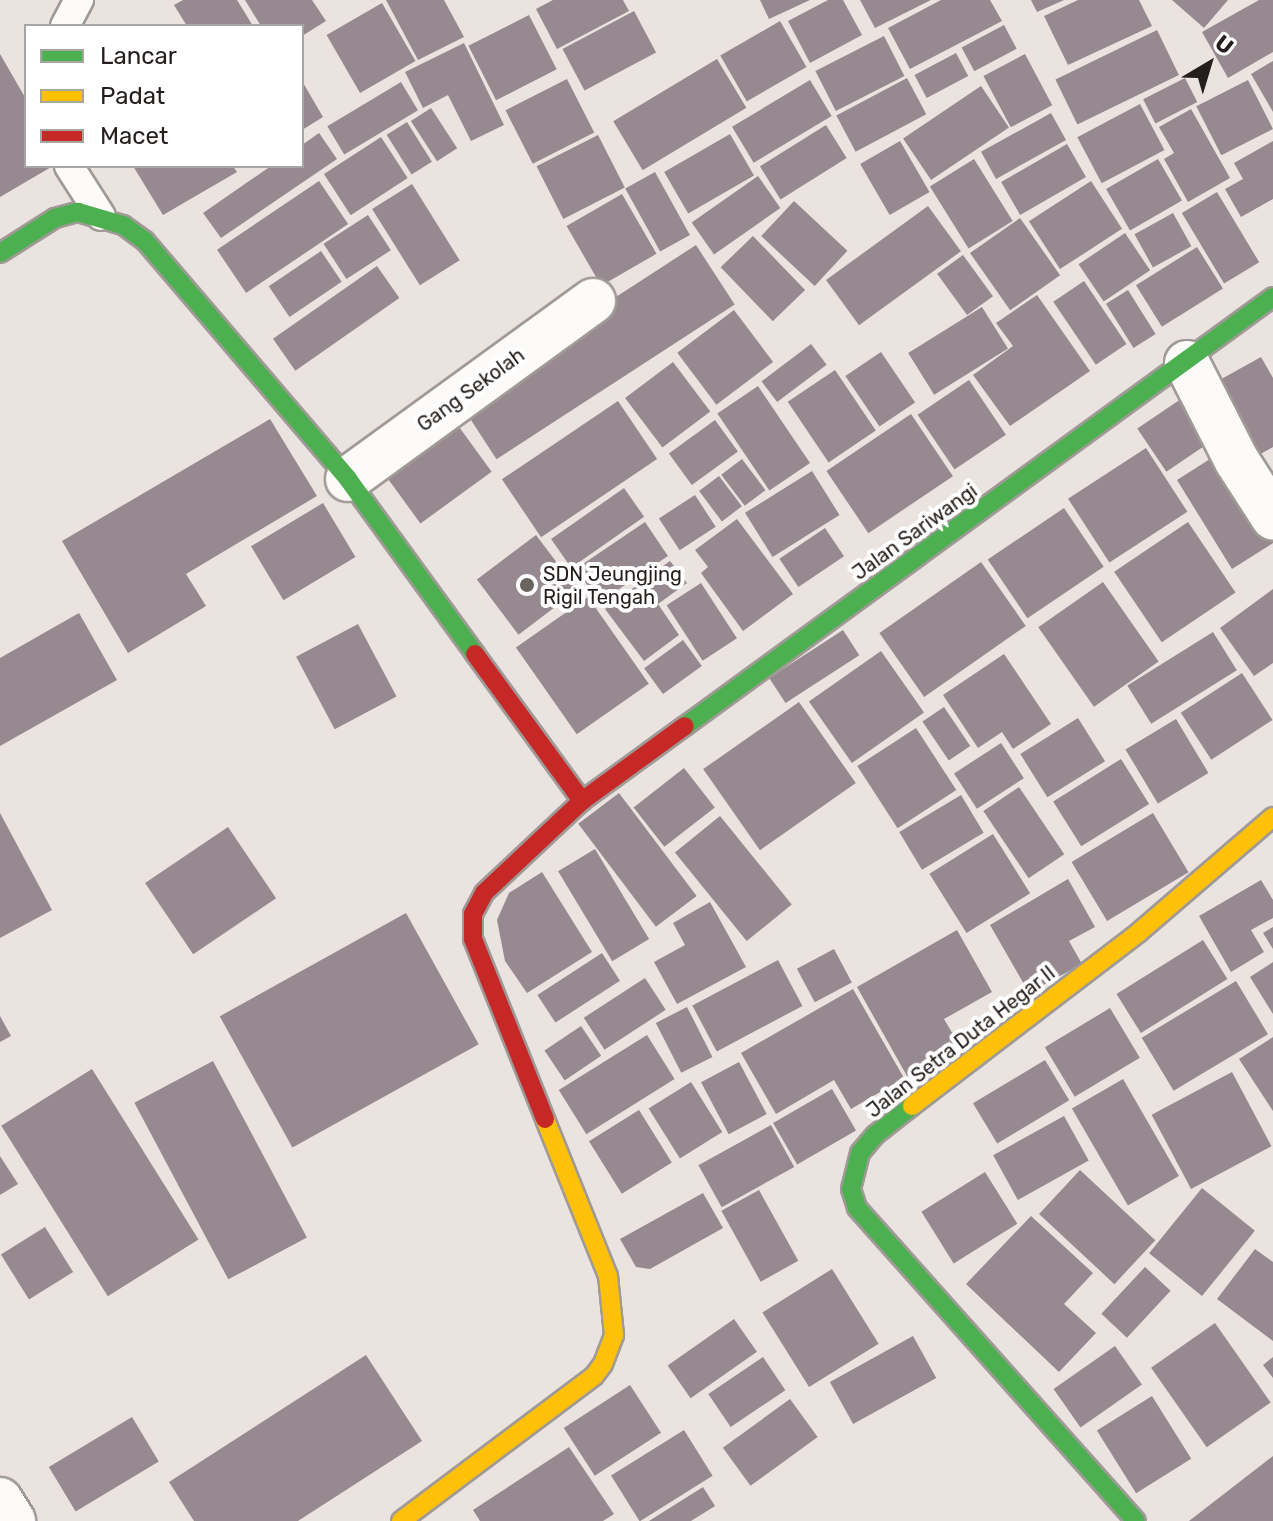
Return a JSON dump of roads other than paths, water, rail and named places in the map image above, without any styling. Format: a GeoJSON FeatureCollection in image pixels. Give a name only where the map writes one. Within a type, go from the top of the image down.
{"type":"FeatureCollection","features":[{"type":"Feature","properties":{"kind":"street"},"geometry":{"type":"LineString","coordinates":[[0,253],[55,218],[78,212],[101,216],[123,225],[145,241],[348,479],[582,801]]}},
{"type":"Feature","properties":{"kind":"street","name":"Jalan Sariwangi"},"geometry":{"type":"LineString","coordinates":[[401,1521],[594,1376],[603,1364],[614,1335],[608,1276],[478,953],[471,926],[473,914],[484,893],[582,801],[1187,363],[1273,297]]}},
{"type":"Feature","properties":{"kind":"street","name":"Gang Sekolah"},"geometry":{"type":"LineString","coordinates":[[348,479],[593,301]]}},
{"type":"Feature","properties":{"kind":"street"},"geometry":{"type":"LineString","coordinates":[[1187,363],[1237,461],[1273,517]]}},
{"type":"Feature","properties":{"kind":"street","name":"Jalan Setra Duta Hegar II"},"geometry":{"type":"LineString","coordinates":[[1136,1521],[857,1208],[851,1189],[853,1171],[860,1153],[875,1135],[1138,933],[1273,817]]}},
{"type":"Feature","properties":{"kind":"street"},"geometry":{"type":"LineString","coordinates":[[0,1500],[13,1521]]}},
{"type":"Feature","properties":{"kind":"lane"},"geometry":{"type":"LineString","coordinates":[[66,24],[79,0]]}},
{"type":"Feature","properties":{"kind":"lane"},"geometry":{"type":"LineString","coordinates":[[70,168],[101,216]]}},
{"type":"Feature","properties":{"kind":"place","name":"SDN Jeungjing Rigil Tengah"},"geometry":{"type":"Point","coordinates":[527,585]}}]}
